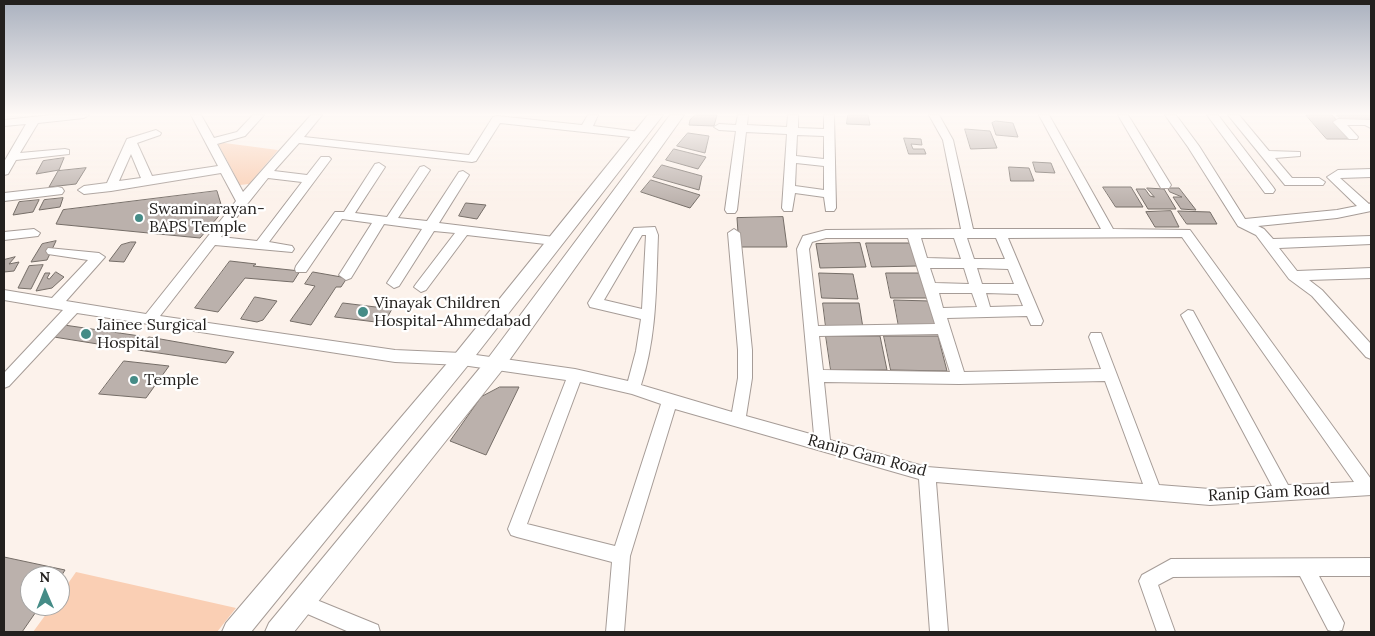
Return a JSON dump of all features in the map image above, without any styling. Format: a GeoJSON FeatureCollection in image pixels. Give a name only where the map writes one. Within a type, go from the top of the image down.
{"type":"FeatureCollection","features":[{"type":"Feature","properties":{"kind":"main road"},"geometry":{"type":"LineString","coordinates":[[235,632],[462,359],[632,145]]}},
{"type":"Feature","properties":{"kind":"main road"},"geometry":{"type":"LineString","coordinates":[[278,632],[496,363],[655,145]]}},
{"type":"Feature","properties":{"kind":"street"},"geometry":{"type":"LineString","coordinates":[[4,171],[19,145]]}},
{"type":"Feature","properties":{"kind":"street"},"geometry":{"type":"LineString","coordinates":[[112,187],[129,145]]}},
{"type":"Feature","properties":{"kind":"street"},"geometry":{"type":"LineString","coordinates":[[133,145],[148,181]]}},
{"type":"Feature","properties":{"kind":"street"},"geometry":{"type":"LineString","coordinates":[[211,145],[242,201]]}},
{"type":"Feature","properties":{"kind":"street"},"geometry":{"type":"LineString","coordinates":[[149,320],[242,201],[291,145]]}},
{"type":"Feature","properties":{"kind":"street"},"geometry":{"type":"LineString","coordinates":[[346,145],[472,159],[481,145]]}},
{"type":"Feature","properties":{"kind":"street"},"geometry":{"type":"LineString","coordinates":[[731,210],[740,145]]}},
{"type":"Feature","properties":{"kind":"street"},"geometry":{"type":"LineString","coordinates":[[788,208],[792,145]]}},
{"type":"Feature","properties":{"kind":"street"},"geometry":{"type":"LineString","coordinates":[[829,145],[830,208]]}},
{"type":"Feature","properties":{"kind":"street"},"geometry":{"type":"LineString","coordinates":[[949,145],[969,263],[985,311]]}},
{"type":"Feature","properties":{"kind":"street"},"geometry":{"type":"LineString","coordinates":[[1060,145],[1109,233]]}},
{"type":"Feature","properties":{"kind":"street"},"geometry":{"type":"LineString","coordinates":[[1141,145],[1166,185]]}},
{"type":"Feature","properties":{"kind":"street"},"geometry":{"type":"LineString","coordinates":[[1192,145],[1242,223],[1260,232],[1294,276],[1317,293],[1371,353]]}},
{"type":"Feature","properties":{"kind":"street"},"geometry":{"type":"LineString","coordinates":[[1235,145],[1269,190]]}},
{"type":"Feature","properties":{"kind":"street"},"geometry":{"type":"LineString","coordinates":[[1257,145],[1288,182],[1319,182]]}},
{"type":"Feature","properties":{"kind":"street"},"geometry":{"type":"LineString","coordinates":[[12,157],[65,152]]}},
{"type":"Feature","properties":{"kind":"street"},"geometry":{"type":"LineString","coordinates":[[1266,155],[1296,154]]}},
{"type":"Feature","properties":{"kind":"street"},"geometry":{"type":"LineString","coordinates":[[260,246],[325,159]]}},
{"type":"Feature","properties":{"kind":"street"},"geometry":{"type":"LineString","coordinates":[[791,159],[830,163]]}},
{"type":"Feature","properties":{"kind":"street"},"geometry":{"type":"LineString","coordinates":[[346,216],[380,167]]}},
{"type":"Feature","properties":{"kind":"street"},"geometry":{"type":"LineString","coordinates":[[84,190],[225,169]]}},
{"type":"Feature","properties":{"kind":"street"},"geometry":{"type":"LineString","coordinates":[[346,275],[424,170]]}},
{"type":"Feature","properties":{"kind":"street"},"geometry":{"type":"LineString","coordinates":[[1368,207],[1333,177],[1338,174],[1371,173]]}},
{"type":"Feature","properties":{"kind":"street"},"geometry":{"type":"LineString","coordinates":[[266,174],[310,179]]}},
{"type":"Feature","properties":{"kind":"street"},"geometry":{"type":"LineString","coordinates":[[394,283],[464,175]]}},
{"type":"Feature","properties":{"kind":"street"},"geometry":{"type":"LineString","coordinates":[[790,189],[829,194]]}},
{"type":"Feature","properties":{"kind":"street"},"geometry":{"type":"LineString","coordinates":[[4,196],[58,190]]}},
{"type":"Feature","properties":{"kind":"street"},"geometry":{"type":"LineString","coordinates":[[1242,223],[1337,214],[1368,207]]}},
{"type":"Feature","properties":{"kind":"street"},"geometry":{"type":"LineString","coordinates":[[301,269],[339,215],[433,225],[554,242]]}},
{"type":"Feature","properties":{"kind":"street"},"geometry":{"type":"LineString","coordinates":[[633,388],[642,365],[648,316],[652,235],[651,230],[643,229],[638,231],[595,303],[648,316]]}},
{"type":"Feature","properties":{"kind":"street"},"geometry":{"type":"LineString","coordinates":[[421,287],[464,230]]}},
{"type":"Feature","properties":{"kind":"street"},"geometry":{"type":"LineString","coordinates":[[4,236],[34,233]]}},
{"type":"Feature","properties":{"kind":"street"},"geometry":{"type":"LineString","coordinates":[[734,233],[745,350],[745,378],[738,420]]}},
{"type":"Feature","properties":{"kind":"street"},"geometry":{"type":"LineString","coordinates":[[938,313],[985,311],[1034,316],[1000,233]]}},
{"type":"Feature","properties":{"kind":"street"},"geometry":{"type":"LineString","coordinates":[[823,444],[803,249],[807,239],[826,234],[1186,233],[1370,488]]}},
{"type":"Feature","properties":{"kind":"street"},"geometry":{"type":"LineString","coordinates":[[913,234],[959,378]]}},
{"type":"Feature","properties":{"kind":"street"},"geometry":{"type":"LineString","coordinates":[[211,240],[288,249]]}},
{"type":"Feature","properties":{"kind":"street"},"geometry":{"type":"LineString","coordinates":[[1268,244],[1371,240]]}},
{"type":"Feature","properties":{"kind":"street"},"geometry":{"type":"LineString","coordinates":[[52,251],[99,257],[55,304]]}},
{"type":"Feature","properties":{"kind":"street"},"geometry":{"type":"LineString","coordinates":[[922,263],[1013,264]]}},
{"type":"Feature","properties":{"kind":"street"},"geometry":{"type":"LineString","coordinates":[[1294,276],[1371,273]]}},
{"type":"Feature","properties":{"kind":"street"},"geometry":{"type":"LineString","coordinates":[[930,288],[977,287],[1023,289]]}},
{"type":"Feature","properties":{"kind":"street","name":"Ranip Gam Road"},"geometry":{"type":"LineString","coordinates":[[4,295],[149,320],[395,356],[462,359],[575,375],[633,388],[670,401],[927,474],[1210,497],[1370,488]]}},
{"type":"Feature","properties":{"kind":"street"},"geometry":{"type":"LineString","coordinates":[[4,382],[74,307]]}},
{"type":"Feature","properties":{"kind":"street"},"geometry":{"type":"LineString","coordinates":[[1188,315],[1284,493]]}},
{"type":"Feature","properties":{"kind":"street"},"geometry":{"type":"LineString","coordinates":[[811,331],[943,329]]}},
{"type":"Feature","properties":{"kind":"street"},"geometry":{"type":"LineString","coordinates":[[1096,336],[1154,493]]}},
{"type":"Feature","properties":{"kind":"street"},"geometry":{"type":"LineString","coordinates":[[575,375],[517,528],[621,556]]}},
{"type":"Feature","properties":{"kind":"street"},"geometry":{"type":"LineString","coordinates":[[816,376],[959,378],[1110,375]]}},
{"type":"Feature","properties":{"kind":"street"},"geometry":{"type":"LineString","coordinates":[[615,632],[621,556],[670,401]]}},
{"type":"Feature","properties":{"kind":"street"},"geometry":{"type":"LineString","coordinates":[[927,474],[939,632]]}},
{"type":"Feature","properties":{"kind":"street"},"geometry":{"type":"LineString","coordinates":[[1166,632],[1148,582],[1172,568],[1371,567]]}},
{"type":"Feature","properties":{"kind":"street"},"geometry":{"type":"LineString","coordinates":[[1305,568],[1335,623]]}},
{"type":"Feature","properties":{"kind":"street"},"geometry":{"type":"LineString","coordinates":[[302,603],[371,632]]}},
{"type":"Feature","properties":{"kind":"shaded area"},"geometry":{"type":"Polygon","coordinates":[[[218,145],[237,145],[278,150],[249,184],[240,185],[218,145]]]}},
{"type":"Feature","properties":{"kind":"shaded area"},"geometry":{"type":"Polygon","coordinates":[[[76,572],[236,608],[217,632],[33,632],[45,616],[70,616],[70,581],[76,572]]]}},
{"type":"Feature","properties":{"kind":"building"},"geometry":{"type":"Polygon","coordinates":[[[678,145],[707,145],[705,153],[677,146],[678,145]]]}},
{"type":"Feature","properties":{"kind":"building"},"geometry":{"type":"Polygon","coordinates":[[[906,145],[911,145],[913,149],[924,149],[926,154],[909,154],[906,145]]]}},
{"type":"Feature","properties":{"kind":"building"},"geometry":{"type":"Polygon","coordinates":[[[970,145],[996,145],[997,148],[971,149],[970,145]]]}},
{"type":"Feature","properties":{"kind":"building"},"geometry":{"type":"Polygon","coordinates":[[[674,149],[706,157],[698,169],[666,160],[674,149]]]}},
{"type":"Feature","properties":{"kind":"building"},"geometry":{"type":"Polygon","coordinates":[[[64,158],[59,170],[36,174],[43,161],[64,158]]]}},
{"type":"Feature","properties":{"kind":"building"},"geometry":{"type":"Polygon","coordinates":[[[1033,162],[1051,163],[1055,173],[1036,172],[1033,162]]]}},
{"type":"Feature","properties":{"kind":"building"},"geometry":{"type":"Polygon","coordinates":[[[662,165],[702,176],[699,190],[653,177],[662,165]]]}},
{"type":"Feature","properties":{"kind":"building"},"geometry":{"type":"Polygon","coordinates":[[[1009,167],[1029,168],[1034,181],[1011,181],[1009,167]]]}},
{"type":"Feature","properties":{"kind":"building"},"geometry":{"type":"Polygon","coordinates":[[[86,168],[76,184],[49,187],[58,171],[86,168]]]}},
{"type":"Feature","properties":{"kind":"building"},"geometry":{"type":"Polygon","coordinates":[[[651,180],[700,195],[690,208],[641,192],[651,180]]]}},
{"type":"Feature","properties":{"kind":"building"},"geometry":{"type":"Polygon","coordinates":[[[1103,187],[1131,187],[1143,207],[1116,207],[1103,187]]]}},
{"type":"Feature","properties":{"kind":"building"},"geometry":{"type":"Polygon","coordinates":[[[1147,188],[1164,189],[1176,209],[1148,209],[1136,189],[1145,189],[1150,196],[1154,197],[1147,188]]]}},
{"type":"Feature","properties":{"kind":"building"},"geometry":{"type":"Polygon","coordinates":[[[1168,188],[1179,188],[1196,210],[1181,209],[1173,197],[1182,197],[1170,192],[1168,188]]]}},
{"type":"Feature","properties":{"kind":"building","name":"Swaminarayan- BAPS Temple"},"geometry":{"type":"Polygon","coordinates":[[[217,191],[223,211],[200,238],[56,224],[63,210],[217,191]]]}},
{"type":"Feature","properties":{"kind":"building"},"geometry":{"type":"Polygon","coordinates":[[[63,198],[60,207],[39,210],[44,200],[63,198]]]}},
{"type":"Feature","properties":{"kind":"building"},"geometry":{"type":"Polygon","coordinates":[[[39,200],[33,212],[13,215],[19,202],[39,200]]]}},
{"type":"Feature","properties":{"kind":"building"},"geometry":{"type":"Polygon","coordinates":[[[466,203],[486,205],[477,219],[459,216],[466,203]]]}},
{"type":"Feature","properties":{"kind":"building"},"geometry":{"type":"Polygon","coordinates":[[[1171,211],[1179,227],[1155,227],[1146,212],[1171,211]]]}},
{"type":"Feature","properties":{"kind":"building"},"geometry":{"type":"Polygon","coordinates":[[[1178,211],[1210,212],[1217,224],[1187,224],[1178,211]]]}},
{"type":"Feature","properties":{"kind":"building"},"geometry":{"type":"Polygon","coordinates":[[[783,217],[787,247],[739,247],[737,218],[783,217]]]}},
{"type":"Feature","properties":{"kind":"building"},"geometry":{"type":"Polygon","coordinates":[[[56,241],[47,260],[31,262],[42,244],[56,241]]]}},
{"type":"Feature","properties":{"kind":"building"},"geometry":{"type":"Polygon","coordinates":[[[136,242],[124,262],[109,261],[121,245],[136,242]]]}},
{"type":"Feature","properties":{"kind":"building"},"geometry":{"type":"Polygon","coordinates":[[[860,243],[866,267],[820,268],[816,244],[860,243]]]}},
{"type":"Feature","properties":{"kind":"building"},"geometry":{"type":"Polygon","coordinates":[[[866,243],[910,243],[917,266],[872,267],[866,243]]]}},
{"type":"Feature","properties":{"kind":"building"},"geometry":{"type":"Polygon","coordinates":[[[15,257],[9,264],[19,262],[14,271],[4,272],[4,260],[15,257]]]}},
{"type":"Feature","properties":{"kind":"building"},"geometry":{"type":"Polygon","coordinates":[[[230,261],[256,264],[253,266],[300,271],[293,282],[245,278],[218,312],[195,308],[230,261]]]}},
{"type":"Feature","properties":{"kind":"building"},"geometry":{"type":"Polygon","coordinates":[[[43,265],[31,289],[18,288],[29,266],[43,265]]]}},
{"type":"Feature","properties":{"kind":"building"},"geometry":{"type":"Polygon","coordinates":[[[56,272],[64,277],[52,288],[36,291],[45,273],[50,273],[47,278],[49,279],[56,272]]]}},
{"type":"Feature","properties":{"kind":"building"},"geometry":{"type":"Polygon","coordinates":[[[313,272],[347,278],[341,287],[336,287],[311,325],[290,321],[315,286],[305,284],[313,272]]]}},
{"type":"Feature","properties":{"kind":"building"},"geometry":{"type":"Polygon","coordinates":[[[819,273],[853,274],[858,299],[822,298],[819,273]]]}},
{"type":"Feature","properties":{"kind":"building"},"geometry":{"type":"Polygon","coordinates":[[[886,273],[920,273],[927,298],[891,298],[886,273]]]}},
{"type":"Feature","properties":{"kind":"building"},"geometry":{"type":"Polygon","coordinates":[[[255,297],[277,301],[263,320],[257,322],[241,319],[255,297]]]}},
{"type":"Feature","properties":{"kind":"building"},"geometry":{"type":"Polygon","coordinates":[[[894,300],[930,301],[936,328],[899,327],[894,300]]]}},
{"type":"Feature","properties":{"kind":"building"},"geometry":{"type":"Polygon","coordinates":[[[343,303],[392,309],[384,323],[335,317],[343,303]]]}},
{"type":"Feature","properties":{"kind":"building"},"geometry":{"type":"Polygon","coordinates":[[[823,303],[859,303],[863,328],[826,327],[823,303]]]}},
{"type":"Feature","properties":{"kind":"building"},"geometry":{"type":"Polygon","coordinates":[[[64,325],[140,336],[129,349],[54,337],[64,325]]]}},
{"type":"Feature","properties":{"kind":"building"},"geometry":{"type":"Polygon","coordinates":[[[826,336],[880,336],[887,370],[831,370],[826,336]]]}},
{"type":"Feature","properties":{"kind":"building"},"geometry":{"type":"Polygon","coordinates":[[[884,336],[938,336],[947,371],[891,370],[884,336]]]}},
{"type":"Feature","properties":{"kind":"building"},"geometry":{"type":"Polygon","coordinates":[[[149,337],[234,352],[226,363],[138,350],[149,337]]]}},
{"type":"Feature","properties":{"kind":"building","name":"Temple"},"geometry":{"type":"Polygon","coordinates":[[[124,361],[169,366],[146,398],[99,394],[124,361]]]}},
{"type":"Feature","properties":{"kind":"building"},"geometry":{"type":"Polygon","coordinates":[[[500,387],[519,387],[486,455],[450,441],[481,397],[500,387]]]}},
{"type":"Feature","properties":{"kind":"building"},"geometry":{"type":"Polygon","coordinates":[[[4,557],[46,566],[20,566],[20,616],[33,616],[22,632],[4,632],[4,557]]]}},
{"type":"Feature","properties":{"kind":"place","name":"Swaminarayan- BAPS Temple"},"geometry":{"type":"Point","coordinates":[139,218]}},
{"type":"Feature","properties":{"kind":"place","name":"Vinayak Children Hospital-Ahmedabad"},"geometry":{"type":"Point","coordinates":[363,312]}},
{"type":"Feature","properties":{"kind":"place","name":"Jainee Surgical Hospital"},"geometry":{"type":"Point","coordinates":[86,334]}},
{"type":"Feature","properties":{"kind":"place","name":"Temple"},"geometry":{"type":"Point","coordinates":[134,380]}}]}
